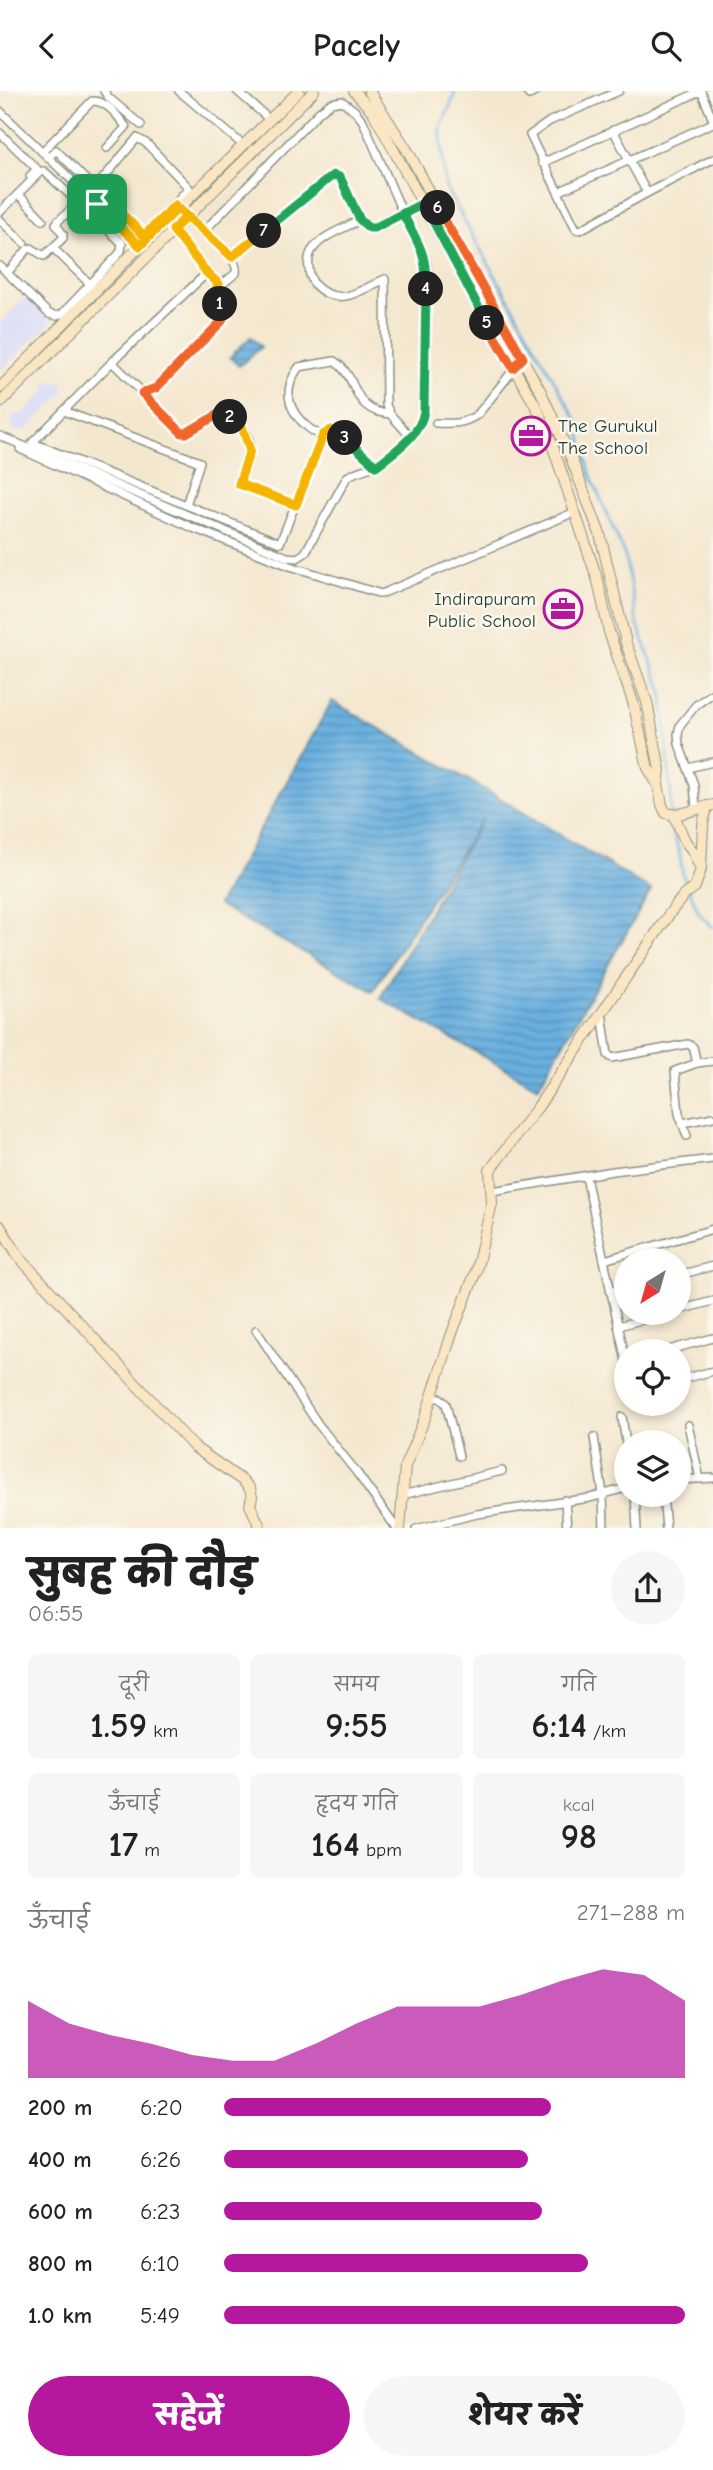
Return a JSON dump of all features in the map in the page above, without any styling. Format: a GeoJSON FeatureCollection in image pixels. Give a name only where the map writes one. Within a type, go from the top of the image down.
{"type":"FeatureCollection","features":[{"type":"Feature","properties":{"kind":"street"},"geometry":{"type":"LineString","coordinates":[[104,91],[141,125]]}},
{"type":"Feature","properties":{"kind":"street"},"geometry":{"type":"LineString","coordinates":[[179,91],[243,145]]}},
{"type":"Feature","properties":{"kind":"street"},"geometry":{"type":"LineString","coordinates":[[237,91],[270,120]]}},
{"type":"Feature","properties":{"kind":"street"},"geometry":{"type":"LineString","coordinates":[[0,266],[53,316],[62,314],[140,246],[177,207],[189,188],[146,143],[137,138],[98,182],[99,190],[104,196],[144,236],[177,207],[270,120],[299,91]]}},
{"type":"Feature","properties":{"kind":"street"},"geometry":{"type":"LineString","coordinates":[[0,403],[314,91]]}},
{"type":"Feature","properties":{"kind":"street"},"geometry":{"type":"LineString","coordinates":[[354,91],[373,112],[428,201],[523,358],[553,414],[600,534],[626,643],[647,702],[660,770],[658,785],[662,806],[692,850],[701,869]]}},
{"type":"Feature","properties":{"kind":"street"},"geometry":{"type":"LineString","coordinates":[[369,91],[409,153],[428,201],[513,368],[537,408],[552,444],[598,580],[611,641],[633,702],[648,768],[658,785]]}},
{"type":"Feature","properties":{"kind":"street"},"geometry":{"type":"LineString","coordinates":[[526,91],[529,95],[537,91]]}},
{"type":"Feature","properties":{"kind":"street"},"geometry":{"type":"LineString","coordinates":[[619,91],[550,121],[532,132],[531,139],[576,229],[580,230],[713,159]]}},
{"type":"Feature","properties":{"kind":"street"},"geometry":{"type":"LineString","coordinates":[[542,163],[701,91],[710,103],[713,121],[558,192]]}},
{"type":"Feature","properties":{"kind":"street"},"geometry":{"type":"LineString","coordinates":[[45,155],[92,101],[97,100],[105,104],[126,127],[107,148]]}},
{"type":"Feature","properties":{"kind":"street"},"geometry":{"type":"LineString","coordinates":[[30,445],[287,557],[297,558],[305,553],[347,477],[355,471],[376,466],[419,427],[424,411],[427,265],[363,121],[348,105],[336,101],[319,112],[204,231]]}},
{"type":"Feature","properties":{"kind":"street"},"geometry":{"type":"LineString","coordinates":[[0,111],[140,246]]}},
{"type":"Feature","properties":{"kind":"street"},"geometry":{"type":"LineString","coordinates":[[612,130],[647,193]]}},
{"type":"Feature","properties":{"kind":"street"},"geometry":{"type":"LineString","coordinates":[[0,133],[37,169],[2,205],[0,203]]}},
{"type":"Feature","properties":{"kind":"street"},"geometry":{"type":"LineString","coordinates":[[53,147],[92,185]]}},
{"type":"Feature","properties":{"kind":"street"},"geometry":{"type":"LineString","coordinates":[[0,212],[44,171],[122,243],[118,255],[93,287],[0,388]]}},
{"type":"Feature","properties":{"kind":"street"},"geometry":{"type":"LineString","coordinates":[[232,257],[333,175],[340,177],[365,226],[374,228],[428,201]]}},
{"type":"Feature","properties":{"kind":"street"},"geometry":{"type":"LineString","coordinates":[[7,272],[28,249],[31,248],[44,256],[53,248],[62,238],[56,224],[84,192]]}},
{"type":"Feature","properties":{"kind":"street"},"geometry":{"type":"LineString","coordinates":[[18,194],[43,220]]}},
{"type":"Feature","properties":{"kind":"street"},"geometry":{"type":"LineString","coordinates":[[97,204],[104,196]]}},
{"type":"Feature","properties":{"kind":"street"},"geometry":{"type":"LineString","coordinates":[[142,393],[156,388],[222,321],[225,314],[214,293],[219,284],[236,273],[238,268],[232,257],[177,207]]}},
{"type":"Feature","properties":{"kind":"street"},"geometry":{"type":"LineString","coordinates":[[0,220],[24,243]]}},
{"type":"Feature","properties":{"kind":"street"},"geometry":{"type":"LineString","coordinates":[[360,220],[327,237],[311,251],[308,260],[310,274],[318,289],[348,296],[385,279],[385,397],[390,414],[410,436]]}},
{"type":"Feature","properties":{"kind":"street"},"geometry":{"type":"LineString","coordinates":[[173,230],[219,284]]}},
{"type":"Feature","properties":{"kind":"street"},"geometry":{"type":"LineString","coordinates":[[53,248],[93,287]]}},
{"type":"Feature","properties":{"kind":"street"},"geometry":{"type":"LineString","coordinates":[[30,445],[112,362],[207,273]]}},
{"type":"Feature","properties":{"kind":"street"},"geometry":{"type":"LineString","coordinates":[[436,423],[452,424],[471,419],[478,414],[523,358]]}},
{"type":"Feature","properties":{"kind":"street"},"geometry":{"type":"LineString","coordinates":[[323,435],[308,428],[292,412],[290,405],[290,384],[296,371],[304,365],[334,361],[348,374],[355,394],[362,402],[379,414],[390,414]]}},
{"type":"Feature","properties":{"kind":"street"},"geometry":{"type":"LineString","coordinates":[[112,362],[182,433],[219,414],[237,420],[244,429],[250,450],[239,484],[296,505]]}},
{"type":"Feature","properties":{"kind":"street"},"geometry":{"type":"LineString","coordinates":[[64,411],[200,462],[187,505]]}},
{"type":"Feature","properties":{"kind":"street"},"geometry":{"type":"LineString","coordinates":[[0,438],[30,445],[281,543],[323,435],[331,430],[336,431],[376,466]]}},
{"type":"Feature","properties":{"kind":"street"},"geometry":{"type":"LineString","coordinates":[[0,438],[192,528],[289,566],[381,594],[575,512]]}},
{"type":"Feature","properties":{"kind":"street"},"geometry":{"type":"LineString","coordinates":[[399,1528],[405,1466],[432,1398],[451,1336],[476,1271],[492,1203],[490,1170],[519,1133],[688,892],[697,884],[701,869],[705,806],[679,744],[680,725],[695,705],[711,694],[713,706]]}},
{"type":"Feature","properties":{"kind":"street"},"geometry":{"type":"LineString","coordinates":[[688,768],[713,762]]}},
{"type":"Feature","properties":{"kind":"street"},"geometry":{"type":"LineString","coordinates":[[670,815],[705,806]]}},
{"type":"Feature","properties":{"kind":"street"},"geometry":{"type":"LineString","coordinates":[[602,1012],[608,1055],[612,1058],[688,1044],[693,1047],[697,1063]]}},
{"type":"Feature","properties":{"kind":"street"},"geometry":{"type":"LineString","coordinates":[[687,1136],[679,1114],[674,1074],[677,1069],[713,1061]]}},
{"type":"Feature","properties":{"kind":"street"},"geometry":{"type":"LineString","coordinates":[[683,1123],[713,1117]]}},
{"type":"Feature","properties":{"kind":"street"},"geometry":{"type":"LineString","coordinates":[[492,1191],[650,1166],[713,1159]]}},
{"type":"Feature","properties":{"kind":"street"},"geometry":{"type":"LineString","coordinates":[[586,1177],[621,1339]]}},
{"type":"Feature","properties":{"kind":"street"},"geometry":{"type":"LineString","coordinates":[[0,1226],[19,1257],[194,1447],[243,1481],[250,1489],[250,1505],[261,1528]]}},
{"type":"Feature","properties":{"kind":"street"},"geometry":{"type":"LineString","coordinates":[[604,1260],[713,1229]]}},
{"type":"Feature","properties":{"kind":"street"},"geometry":{"type":"LineString","coordinates":[[691,1272],[713,1266]]}},
{"type":"Feature","properties":{"kind":"street"},"geometry":{"type":"LineString","coordinates":[[610,1292],[614,1291]]}},
{"type":"Feature","properties":{"kind":"street"},"geometry":{"type":"LineString","coordinates":[[691,1307],[713,1301]]}},
{"type":"Feature","properties":{"kind":"street"},"geometry":{"type":"LineString","coordinates":[[618,1326],[622,1325]]}},
{"type":"Feature","properties":{"kind":"street"},"geometry":{"type":"LineString","coordinates":[[256,1330],[318,1424],[399,1528]]}},
{"type":"Feature","properties":{"kind":"street"},"geometry":{"type":"LineString","coordinates":[[691,1344],[713,1338]]}},
{"type":"Feature","properties":{"kind":"street"},"geometry":{"type":"LineString","coordinates":[[691,1377],[713,1371]]}},
{"type":"Feature","properties":{"kind":"street"},"geometry":{"type":"LineString","coordinates":[[432,1398],[440,1398],[446,1404],[459,1456]]}},
{"type":"Feature","properties":{"kind":"street"},"geometry":{"type":"LineString","coordinates":[[622,1417],[624,1430]]}},
{"type":"Feature","properties":{"kind":"street"},"geometry":{"type":"LineString","coordinates":[[688,1425],[700,1479]]}},
{"type":"Feature","properties":{"kind":"street"},"geometry":{"type":"LineString","coordinates":[[594,1437],[603,1494],[604,1528]]}},
{"type":"Feature","properties":{"kind":"street"},"geometry":{"type":"LineString","coordinates":[[402,1495],[502,1471]]}},
{"type":"Feature","properties":{"kind":"street"},"geometry":{"type":"LineString","coordinates":[[691,1479],[713,1478]]}},
{"type":"Feature","properties":{"kind":"street"},"geometry":{"type":"LineString","coordinates":[[416,1528],[477,1514],[614,1491]]}},
{"type":"Feature","properties":{"kind":"street"},"geometry":{"type":"LineString","coordinates":[[565,1500],[566,1528]]}},
{"type":"Feature","properties":{"kind":"street"},"geometry":{"type":"LineString","coordinates":[[636,1507],[637,1528]]}},
{"type":"Feature","properties":{"kind":"street"},"geometry":{"type":"LineString","coordinates":[[664,1507],[666,1528]]}},
{"type":"Feature","properties":{"kind":"shaded area"},"geometry":{"type":"Polygon","coordinates":[[[28,295],[52,322],[0,371],[0,323],[28,295]]]}},
{"type":"Feature","properties":{"kind":"shaded area"},"geometry":{"type":"Polygon","coordinates":[[[63,381],[64,392],[25,431],[13,430],[12,417],[22,414],[46,391],[46,382],[63,381]]]}},
{"type":"Feature","properties":{"kind":"water"},"geometry":{"type":"Polygon","coordinates":[[[251,337],[261,347],[239,366],[230,357],[251,337]]]}},
{"type":"Feature","properties":{"kind":"water"},"geometry":{"type":"Polygon","coordinates":[[[332,701],[651,890],[538,1087],[380,998],[483,818],[373,991],[218,905],[332,701]]]}},
{"type":"Feature","properties":{"kind":"waterway"},"geometry":{"type":"LineString","coordinates":[[454,91],[440,129],[446,188],[577,421],[591,476],[625,556],[637,623],[662,690],[671,794],[670,824],[679,851],[683,876],[700,915],[713,927]]}},
{"type":"Feature","properties":{"kind":"place","name":"The Gurukul The School"},"geometry":{"type":"Point","coordinates":[531,436]}},
{"type":"Feature","properties":{"kind":"place","name":"Indirapuram Public School"},"geometry":{"type":"Point","coordinates":[563,609]}},
{"type":"Feature","properties":{"kind":"route"},"geometry":{"type":"LineString","coordinates":[[333,175],[340,177],[360,220],[369,228],[374,228],[433,198],[523,358],[513,368],[424,204],[403,214],[427,265],[423,418],[419,427],[376,466],[336,431],[331,430],[323,435],[296,505],[239,484],[250,450],[244,429],[237,420],[219,414],[182,433],[142,393],[156,388],[222,321],[225,314],[214,293],[219,284],[173,230],[186,217],[178,208],[140,246],[97,204],[104,196],[144,236],[175,205],[232,257],[333,175]]}}]}
